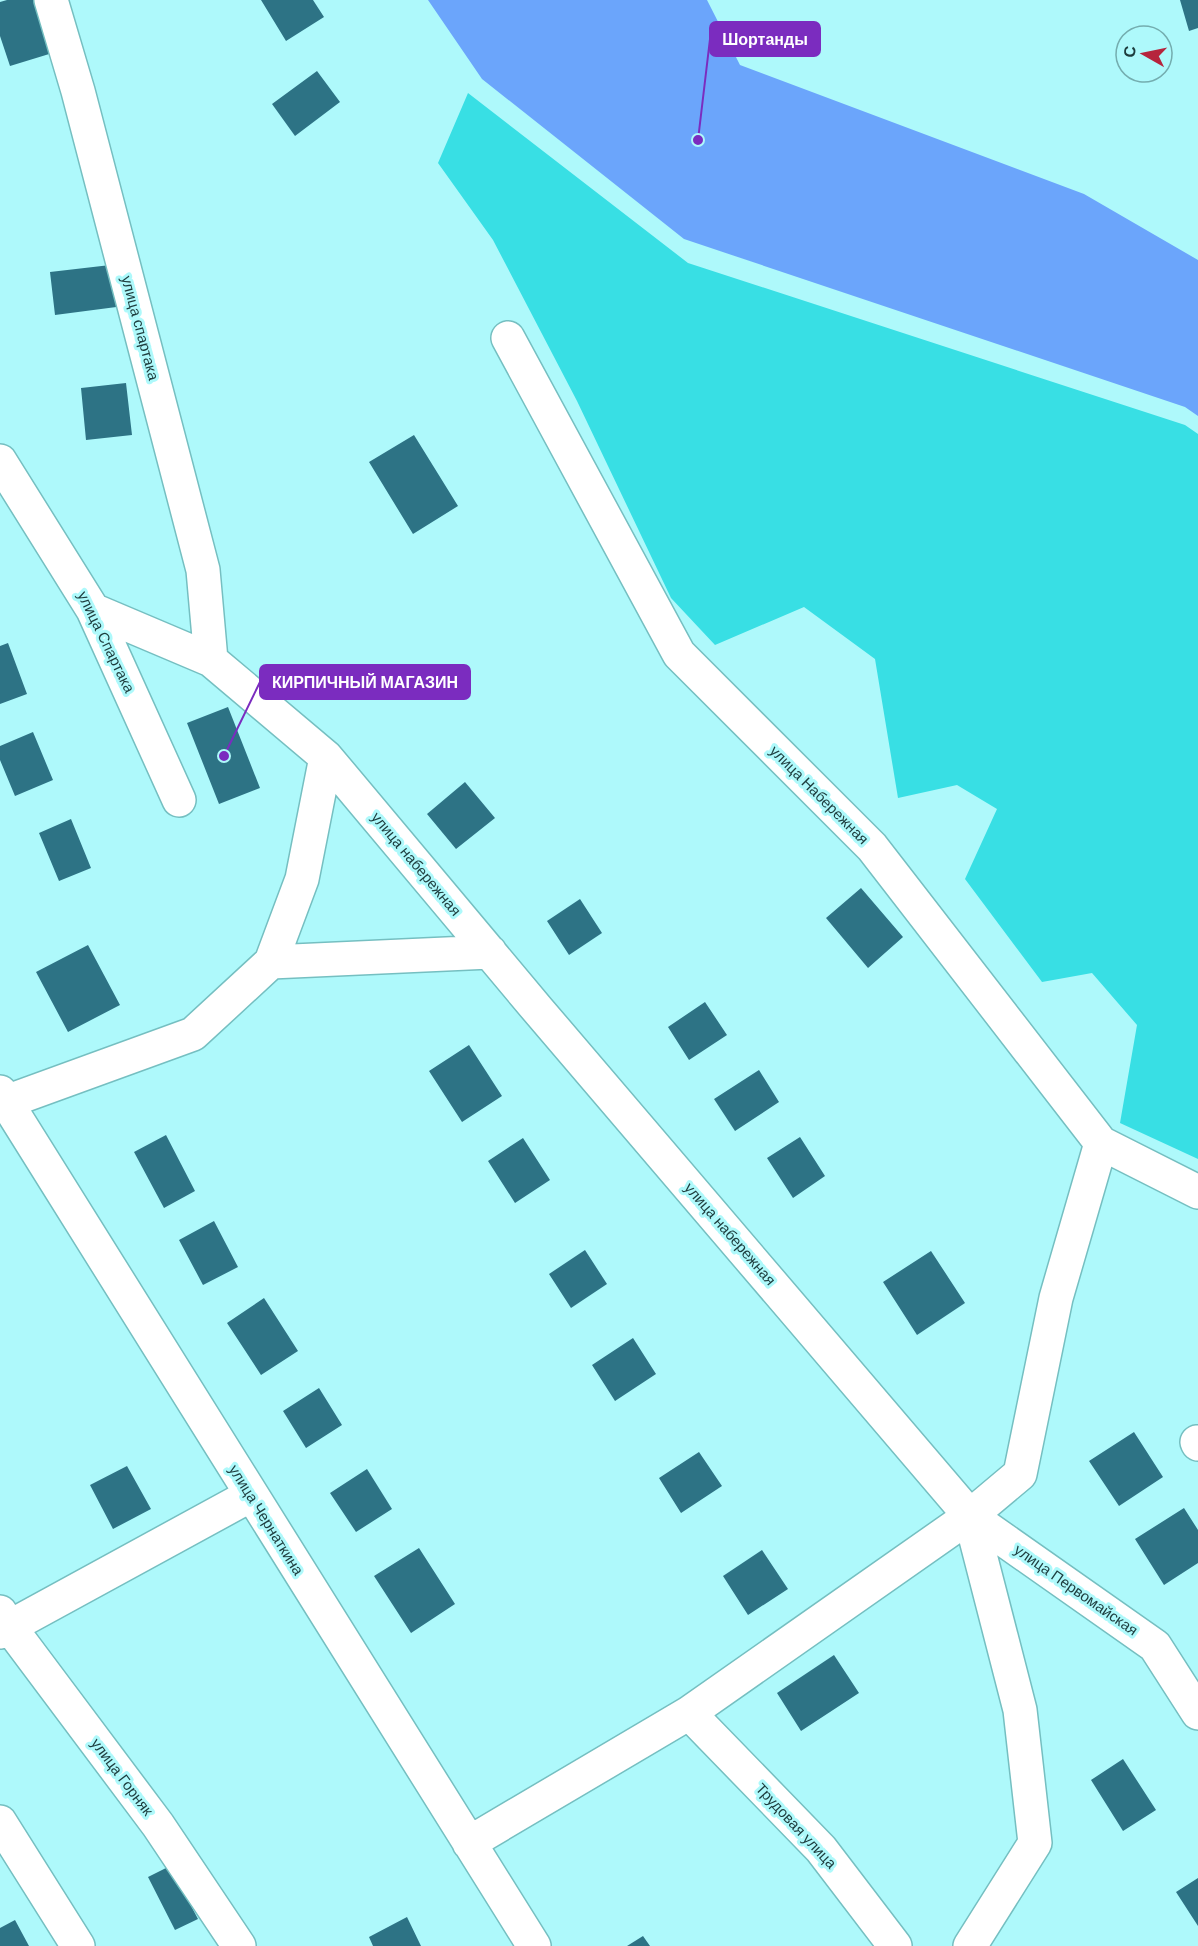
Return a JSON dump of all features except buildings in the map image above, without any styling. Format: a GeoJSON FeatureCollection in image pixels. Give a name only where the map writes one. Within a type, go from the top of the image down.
{"type":"FeatureCollection","features":[{"type":"Feature","properties":{"kind":"street","name":"улица спартака"},"geometry":{"type":"LineString","coordinates":[[51,0],[78,91],[203,570],[211,660]]}},
{"type":"Feature","properties":{"kind":"street","name":"улица Набережная"},"geometry":{"type":"LineString","coordinates":[[508,338],[679,654],[872,848],[1101,1143],[1198,1192]]}},
{"type":"Feature","properties":{"kind":"street","name":"улица Спартака"},"geometry":{"type":"LineString","coordinates":[[0,461],[93,610],[179,800]]}},
{"type":"Feature","properties":{"kind":"street","name":"улица набережная"},"geometry":{"type":"LineString","coordinates":[[93,610],[211,660],[326,757],[970,1516]]}},
{"type":"Feature","properties":{"kind":"street"},"geometry":{"type":"LineString","coordinates":[[3,1097],[192,1034],[271,962],[302,879],[326,757]]}},
{"type":"Feature","properties":{"kind":"street"},"geometry":{"type":"LineString","coordinates":[[271,962],[490,952]]}},
{"type":"Feature","properties":{"kind":"street","name":"улица Чернаткина"},"geometry":{"type":"LineString","coordinates":[[3,1097],[534,1946]]}},
{"type":"Feature","properties":{"kind":"street"},"geometry":{"type":"LineString","coordinates":[[469,1843],[689,1713],[970,1516],[1020,1474],[1056,1298],[1101,1143]]}},
{"type":"Feature","properties":{"kind":"street"},"geometry":{"type":"LineString","coordinates":[[3,1623],[251,1495]]}},
{"type":"Feature","properties":{"kind":"street"},"geometry":{"type":"LineString","coordinates":[[970,1516],[1020,1710],[1035,1843],[970,1946]]}},
{"type":"Feature","properties":{"kind":"street","name":"улица Первомайская"},"geometry":{"type":"LineString","coordinates":[[970,1516],[1155,1646],[1185,1670],[1198,1713]]}},
{"type":"Feature","properties":{"kind":"street","name":"улица Горняк"},"geometry":{"type":"LineString","coordinates":[[3,1623],[158,1825],[239,1946]]}},
{"type":"Feature","properties":{"kind":"street","name":"Трудовая улица"},"geometry":{"type":"LineString","coordinates":[[689,1713],[821,1849],[895,1946]]}},
{"type":"Feature","properties":{"kind":"street"},"geometry":{"type":"LineString","coordinates":[[0,1822],[78,1946]]}},
{"type":"Feature","properties":{"kind":"shaded area"},"geometry":{"type":"Polygon","coordinates":[[[428,0],[707,0],[740,65],[1084,194],[1198,260],[1198,416],[1185,407],[684,239],[482,79],[428,0]]]}},
{"type":"Feature","properties":{"kind":"shaded area"},"geometry":{"type":"Polygon","coordinates":[[[468,93],[688,263],[1185,425],[1198,434],[1198,1159],[1120,1123],[1137,1025],[1092,973],[1042,982],[965,879],[997,809],[957,785],[898,798],[875,659],[804,607],[715,645],[671,598],[577,401],[493,240],[438,163],[468,93]]]}},
{"type":"Feature","properties":{"kind":"place","name":"Шортанды"},"geometry":{"type":"Point","coordinates":[698,140]}},
{"type":"Feature","properties":{"kind":"place","name":"КИРПИЧНЫЙ МАГАЗИН"},"geometry":{"type":"Point","coordinates":[224,756]}}]}
